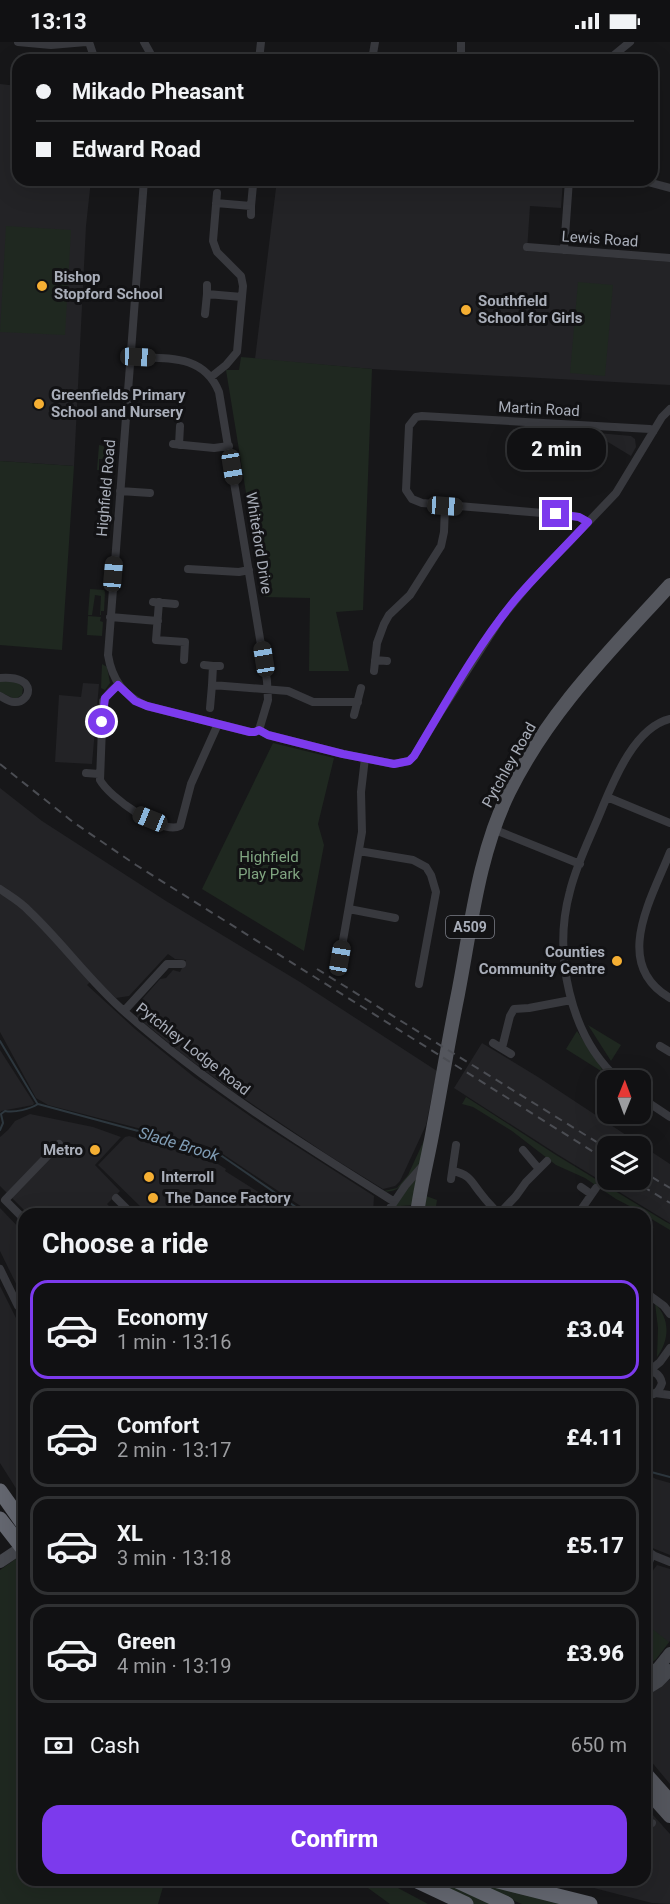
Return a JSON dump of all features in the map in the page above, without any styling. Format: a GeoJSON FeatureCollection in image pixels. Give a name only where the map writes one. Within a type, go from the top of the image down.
{"type":"FeatureCollection","features":[{"type":"Feature","properties":{"kind":"highway"},"geometry":{"type":"LineString","coordinates":[[0,1491],[18,1516]]}},
{"type":"Feature","properties":{"kind":"highway"},"geometry":{"type":"LineString","coordinates":[[0,1519],[18,1541]]}},
{"type":"Feature","properties":{"kind":"highway"},"geometry":{"type":"LineString","coordinates":[[417,1886],[448,1904]]}},
{"type":"Feature","properties":{"kind":"highway"},"geometry":{"type":"LineString","coordinates":[[428,1886],[466,1904]]}},
{"type":"Feature","properties":{"kind":"highway"},"geometry":{"type":"LineString","coordinates":[[468,1886],[507,1904]]}},
{"type":"Feature","properties":{"kind":"highway"},"geometry":{"type":"LineString","coordinates":[[518,1886],[590,1904]]}},
{"type":"Feature","properties":{"kind":"main road","name":"Pytchley Road"},"geometry":{"type":"LineString","coordinates":[[418,1208],[475,900],[493,829],[510,790],[556,716],[591,671],[668,592]]}},
{"type":"Feature","properties":{"kind":"main road"},"geometry":{"type":"LineString","coordinates":[[651,1780],[670,1801]]}},
{"type":"Feature","properties":{"kind":"main road"},"geometry":{"type":"LineString","coordinates":[[651,1795],[670,1816]]}},
{"type":"Feature","properties":{"kind":"street"},"geometry":{"type":"LineString","coordinates":[[18,42],[51,45],[88,42]]}},
{"type":"Feature","properties":{"kind":"street"},"geometry":{"type":"LineString","coordinates":[[615,54],[630,42]]}},
{"type":"Feature","properties":{"kind":"street","name":"Highfield Road"},"geometry":{"type":"LineString","coordinates":[[118,685],[111,672],[108,655],[144,186]]}},
{"type":"Feature","properties":{"kind":"street"},"geometry":{"type":"LineString","coordinates":[[216,203],[251,210],[253,186]]}},
{"type":"Feature","properties":{"kind":"street"},"geometry":{"type":"LineString","coordinates":[[564,250],[569,186]]}},
{"type":"Feature","properties":{"kind":"street"},"geometry":{"type":"LineString","coordinates":[[130,357],[187,361],[198,366],[211,377],[237,352],[243,286],[241,276],[217,252],[213,241],[217,193]]}},
{"type":"Feature","properties":{"kind":"street","name":"Lewis Road"},"geometry":{"type":"LineString","coordinates":[[527,247],[670,258]]}},
{"type":"Feature","properties":{"kind":"street"},"geometry":{"type":"LineString","coordinates":[[205,314],[207,289],[242,297]]}},
{"type":"Feature","properties":{"kind":"street","name":"Whiteford Drive"},"geometry":{"type":"LineString","coordinates":[[211,377],[219,393],[229,446],[267,690],[266,708],[259,730]]}},
{"type":"Feature","properties":{"kind":"street"},"geometry":{"type":"LineString","coordinates":[[218,724],[192,780],[178,828],[161,824],[138,814],[103,786],[99,774],[103,701],[118,685],[135,701],[147,706],[250,732],[259,730],[268,735],[365,758],[403,764],[414,756],[501,618],[530,583],[616,493],[653,432],[670,409]]}},
{"type":"Feature","properties":{"kind":"street","name":"Martin Road"},"geometry":{"type":"LineString","coordinates":[[445,506],[418,502],[407,494],[408,432],[411,422],[416,417],[650,429],[653,432]]}},
{"type":"Feature","properties":{"kind":"street"},"geometry":{"type":"LineString","coordinates":[[180,426],[176,444],[214,448],[229,446]]}},
{"type":"Feature","properties":{"kind":"street"},"geometry":{"type":"LineString","coordinates":[[120,491],[150,493]]}},
{"type":"Feature","properties":{"kind":"street"},"geometry":{"type":"LineString","coordinates":[[374,671],[379,634],[389,615],[410,595],[441,546],[445,506],[567,515],[579,517],[588,522]]}},
{"type":"Feature","properties":{"kind":"street"},"geometry":{"type":"LineString","coordinates":[[188,569],[239,572],[249,570]]}},
{"type":"Feature","properties":{"kind":"street"},"geometry":{"type":"LineString","coordinates":[[175,603],[156,602],[158,621],[156,640],[185,642],[184,660]]}},
{"type":"Feature","properties":{"kind":"street"},"geometry":{"type":"LineString","coordinates":[[110,617],[158,621]]}},
{"type":"Feature","properties":{"kind":"street"},"geometry":{"type":"LineString","coordinates":[[375,660],[387,661]]}},
{"type":"Feature","properties":{"kind":"street"},"geometry":{"type":"LineString","coordinates":[[210,708],[212,666]]}},
{"type":"Feature","properties":{"kind":"street"},"geometry":{"type":"LineString","coordinates":[[0,678],[20,679],[28,689],[26,696],[16,702],[0,696]]}},
{"type":"Feature","properties":{"kind":"street"},"geometry":{"type":"LineString","coordinates":[[212,685],[288,691],[313,702],[358,702]]}},
{"type":"Feature","properties":{"kind":"street"},"geometry":{"type":"LineString","coordinates":[[354,715],[362,688]]}},
{"type":"Feature","properties":{"kind":"street"},"geometry":{"type":"LineString","coordinates":[[610,1070],[587,1037],[571,1000],[564,961],[564,927],[569,892],[607,797],[624,762],[645,734],[659,723],[670,719]]}},
{"type":"Feature","properties":{"kind":"street"},"geometry":{"type":"LineString","coordinates":[[338,969],[345,959],[349,909],[363,823],[361,792],[365,758]]}},
{"type":"Feature","properties":{"kind":"street"},"geometry":{"type":"LineString","coordinates":[[86,772],[99,774]]}},
{"type":"Feature","properties":{"kind":"street"},"geometry":{"type":"LineString","coordinates":[[607,797],[670,823]]}},
{"type":"Feature","properties":{"kind":"street"},"geometry":{"type":"LineString","coordinates":[[493,829],[580,864]]}},
{"type":"Feature","properties":{"kind":"street"},"geometry":{"type":"LineString","coordinates":[[359,850],[413,860],[426,867],[431,875],[436,892],[418,978]]}},
{"type":"Feature","properties":{"kind":"street"},"geometry":{"type":"LineString","coordinates":[[670,852],[639,936],[639,950],[644,970],[657,989],[670,998]]}},
{"type":"Feature","properties":{"kind":"street","name":"Pytchley Lodge Road"},"geometry":{"type":"LineString","coordinates":[[0,889],[28,910],[104,993],[178,1058],[326,1160],[393,1201]]}},
{"type":"Feature","properties":{"kind":"street"},"geometry":{"type":"LineString","coordinates":[[349,909],[389,919]]}},
{"type":"Feature","properties":{"kind":"street"},"geometry":{"type":"LineString","coordinates":[[124,1011],[167,964],[182,964]]}},
{"type":"Feature","properties":{"kind":"street"},"geometry":{"type":"LineString","coordinates":[[502,1048],[514,1009],[571,1000]]}},
{"type":"Feature","properties":{"kind":"street"},"geometry":{"type":"LineString","coordinates":[[493,1042],[511,1054]]}},
{"type":"Feature","properties":{"kind":"street"},"geometry":{"type":"LineString","coordinates":[[660,1046],[670,1052]]}},
{"type":"Feature","properties":{"kind":"street"},"geometry":{"type":"LineString","coordinates":[[651,1104],[670,1117]]}},
{"type":"Feature","properties":{"kind":"street"},"geometry":{"type":"LineString","coordinates":[[18,1213],[5,1200],[59,1144]]}},
{"type":"Feature","properties":{"kind":"street"},"geometry":{"type":"LineString","coordinates":[[456,1145],[452,1175],[466,1175],[493,1208]]}},
{"type":"Feature","properties":{"kind":"street"},"geometry":{"type":"LineString","coordinates":[[523,1150],[539,1169]]}},
{"type":"Feature","properties":{"kind":"street"},"geometry":{"type":"LineString","coordinates":[[389,1208],[427,1158]]}},
{"type":"Feature","properties":{"kind":"street"},"geometry":{"type":"LineString","coordinates":[[505,1208],[547,1161]]}},
{"type":"Feature","properties":{"kind":"street"},"geometry":{"type":"LineString","coordinates":[[581,1187],[594,1191],[582,1208]]}},
{"type":"Feature","properties":{"kind":"street"},"geometry":{"type":"LineString","coordinates":[[116,1198],[126,1208]]}},
{"type":"Feature","properties":{"kind":"street"},"geometry":{"type":"LineString","coordinates":[[0,1269],[18,1306]]}},
{"type":"Feature","properties":{"kind":"street"},"geometry":{"type":"LineString","coordinates":[[651,1296],[670,1314]]}},
{"type":"Feature","properties":{"kind":"street"},"geometry":{"type":"LineString","coordinates":[[651,1369],[660,1362],[670,1348]]}},
{"type":"Feature","properties":{"kind":"street"},"geometry":{"type":"LineString","coordinates":[[651,1395],[661,1388],[660,1362]]}},
{"type":"Feature","properties":{"kind":"street"},"geometry":{"type":"LineString","coordinates":[[651,1372],[655,1372],[670,1389]]}},
{"type":"Feature","properties":{"kind":"street"},"geometry":{"type":"LineString","coordinates":[[656,1393],[670,1395]]}},
{"type":"Feature","properties":{"kind":"street"},"geometry":{"type":"LineString","coordinates":[[2,1561],[18,1552]]}},
{"type":"Feature","properties":{"kind":"street"},"geometry":{"type":"LineString","coordinates":[[651,1554],[670,1562]]}},
{"type":"Feature","properties":{"kind":"street"},"geometry":{"type":"LineString","coordinates":[[651,1673],[670,1653]]}},
{"type":"Feature","properties":{"kind":"street"},"geometry":{"type":"LineString","coordinates":[[651,1686],[670,1670]]}},
{"type":"Feature","properties":{"kind":"shaded area","name":"Bishop Stopford School"},"geometry":{"type":"Polygon","coordinates":[[[0,84],[12,85],[12,186],[90,186],[86,226],[74,466],[0,461],[0,84]]]}},
{"type":"Feature","properties":{"kind":"shaded area","name":"Southfield School for Girls"},"geometry":{"type":"Polygon","coordinates":[[[276,186],[563,186],[561,208],[530,206],[527,251],[670,262],[670,385],[372,369],[255,359],[276,186]]]}},
{"type":"Feature","properties":{"kind":"shaded area"},"geometry":{"type":"Polygon","coordinates":[[[598,433],[631,436],[635,439],[636,447],[631,456],[598,436],[598,433]]]}},
{"type":"Feature","properties":{"kind":"shaded area"},"geometry":{"type":"Polygon","coordinates":[[[83,683],[99,684],[92,764],[55,762],[59,695],[81,697],[83,683]]]}},
{"type":"Feature","properties":{"kind":"shaded area"},"geometry":{"type":"Polygon","coordinates":[[[0,788],[42,821],[166,901],[300,982],[437,1071],[426,1125],[400,1181],[395,1186],[383,1189],[227,1087],[137,1017],[138,1004],[160,979],[166,978],[173,970],[180,972],[186,960],[175,959],[168,954],[129,996],[116,998],[94,978],[87,985],[135,1029],[194,1077],[260,1123],[374,1196],[373,1208],[304,1208],[220,1152],[204,1145],[48,1105],[36,1098],[0,1032],[0,788]]]}},
{"type":"Feature","properties":{"kind":"shaded area"},"geometry":{"type":"Polygon","coordinates":[[[482,1043],[597,1116],[597,1124],[609,1124],[628,1136],[597,1136],[597,1178],[454,1088],[482,1043]]]}},
{"type":"Feature","properties":{"kind":"shaded area"},"geometry":{"type":"Polygon","coordinates":[[[0,1050],[34,1103],[33,1105],[0,1113],[0,1050]]]}},
{"type":"Feature","properties":{"kind":"shaded area"},"geometry":{"type":"Polygon","coordinates":[[[30,1114],[93,1127],[121,1137],[95,1165],[120,1191],[107,1204],[111,1208],[22,1208],[0,1186],[0,1137],[15,1121],[30,1114]]]}},
{"type":"Feature","properties":{"kind":"shaded area"},"geometry":{"type":"Polygon","coordinates":[[[129,1136],[192,1153],[213,1161],[284,1208],[142,1208],[98,1165],[125,1137],[129,1136]]]}},
{"type":"Feature","properties":{"kind":"shaded area"},"geometry":{"type":"Polygon","coordinates":[[[651,1151],[670,1164],[670,1223],[651,1211],[651,1208],[645,1208],[616,1190],[651,1190],[651,1151]]]}},
{"type":"Feature","properties":{"kind":"shaded area"},"geometry":{"type":"Polygon","coordinates":[[[0,1208],[18,1227],[18,1288],[0,1251],[0,1208]]]}},
{"type":"Feature","properties":{"kind":"shaded area"},"geometry":{"type":"Polygon","coordinates":[[[0,1286],[18,1318],[18,1492],[0,1463],[0,1286]]]}},
{"type":"Feature","properties":{"kind":"shaded area"},"geometry":{"type":"Polygon","coordinates":[[[651,1476],[670,1483],[670,1555],[651,1547],[651,1476]]]}},
{"type":"Feature","properties":{"kind":"shaded area"},"geometry":{"type":"Polygon","coordinates":[[[657,1565],[670,1569],[670,1641],[651,1663],[651,1573],[657,1565]]]}},
{"type":"Feature","properties":{"kind":"shaded area"},"geometry":{"type":"Polygon","coordinates":[[[670,1679],[670,1784],[651,1761],[651,1693],[670,1679]]]}},
{"type":"Feature","properties":{"kind":"shaded area"},"geometry":{"type":"Polygon","coordinates":[[[651,1813],[670,1834],[670,1904],[652,1903],[586,1886],[651,1886],[651,1813]]]}},
{"type":"Feature","properties":{"kind":"green space"},"geometry":{"type":"Polygon","coordinates":[[[6,226],[71,230],[65,335],[0,332],[6,226]]]}},
{"type":"Feature","properties":{"kind":"green space"},"geometry":{"type":"Polygon","coordinates":[[[578,282],[613,285],[605,376],[570,373],[578,282]]]}},
{"type":"Feature","properties":{"kind":"green space"},"geometry":{"type":"Polygon","coordinates":[[[241,357],[372,369],[363,610],[336,612],[349,671],[309,671],[310,598],[263,597],[226,370],[239,370],[241,357]]]}},
{"type":"Feature","properties":{"kind":"green space"},"geometry":{"type":"Polygon","coordinates":[[[99,445],[116,459],[115,467],[109,467],[110,459],[99,459],[99,469],[109,471],[97,470],[99,445]]]}},
{"type":"Feature","properties":{"kind":"green space"},"geometry":{"type":"Polygon","coordinates":[[[0,461],[74,466],[62,650],[0,645],[0,461]]]}},
{"type":"Feature","properties":{"kind":"green space"},"geometry":{"type":"Polygon","coordinates":[[[90,589],[105,592],[104,611],[101,611],[101,615],[100,615],[101,596],[95,595],[92,615],[88,615],[90,589]]]}},
{"type":"Feature","properties":{"kind":"green space"},"geometry":{"type":"Polygon","coordinates":[[[88,616],[101,617],[102,636],[87,635],[88,616]]]}},
{"type":"Feature","properties":{"kind":"green space"},"geometry":{"type":"Polygon","coordinates":[[[102,664],[107,667],[110,683],[105,690],[101,688],[102,664]]]}},
{"type":"Feature","properties":{"kind":"green space"},"geometry":{"type":"Polygon","coordinates":[[[0,681],[17,681],[23,688],[22,695],[15,699],[0,692],[0,681]]]}},
{"type":"Feature","properties":{"kind":"green space","name":"Highfield Play Park"},"geometry":{"type":"Polygon","coordinates":[[[273,743],[334,758],[318,824],[324,845],[304,951],[202,889],[273,743]]]}},
{"type":"Feature","properties":{"kind":"green space"},"geometry":{"type":"Polygon","coordinates":[[[588,1025],[621,1045],[611,1061],[588,1025]]]}},
{"type":"Feature","properties":{"kind":"green space"},"geometry":{"type":"Polygon","coordinates":[[[577,1031],[602,1070],[599,1070],[566,1049],[577,1031]]]}},
{"type":"Feature","properties":{"kind":"green space"},"geometry":{"type":"Polygon","coordinates":[[[466,1097],[597,1180],[597,1186],[556,1165],[512,1131],[473,1107],[462,1104],[466,1097]]]}},
{"type":"Feature","properties":{"kind":"green space"},"geometry":{"type":"Polygon","coordinates":[[[426,1136],[421,1161],[414,1174],[400,1187],[394,1190],[384,1191],[397,1188],[408,1175],[426,1136]]]}},
{"type":"Feature","properties":{"kind":"green space"},"geometry":{"type":"Polygon","coordinates":[[[419,1175],[414,1205],[394,1208],[419,1175]]]}},
{"type":"Feature","properties":{"kind":"green space"},"geometry":{"type":"Polygon","coordinates":[[[603,1190],[614,1190],[644,1208],[633,1208],[603,1190]]]}},
{"type":"Feature","properties":{"kind":"green space"},"geometry":{"type":"Polygon","coordinates":[[[426,1196],[437,1200],[436,1208],[425,1208],[426,1196]]]}},
{"type":"Feature","properties":{"kind":"green space"},"geometry":{"type":"Polygon","coordinates":[[[651,1212],[670,1224],[670,1230],[651,1219],[651,1212]]]}},
{"type":"Feature","properties":{"kind":"green space"},"geometry":{"type":"Polygon","coordinates":[[[655,1303],[666,1322],[666,1336],[657,1357],[658,1328],[655,1303]]]}},
{"type":"Feature","properties":{"kind":"green space"},"geometry":{"type":"Polygon","coordinates":[[[18,1559],[18,1886],[163,1886],[158,1904],[0,1904],[0,1570],[18,1559]]]}},
{"type":"Feature","properties":{"kind":"green space"},"geometry":{"type":"Polygon","coordinates":[[[651,1628],[669,1642],[651,1663],[651,1628]]]}},
{"type":"Feature","properties":{"kind":"green space"},"geometry":{"type":"Polygon","coordinates":[[[365,1886],[394,1886],[428,1904],[390,1904],[365,1886]]]}},
{"type":"Feature","properties":{"kind":"green space"},"geometry":{"type":"Polygon","coordinates":[[[436,1886],[454,1886],[494,1904],[473,1904],[436,1886]]]}},
{"type":"Feature","properties":{"kind":"green space"},"geometry":{"type":"Polygon","coordinates":[[[478,1886],[500,1886],[565,1904],[522,1904],[478,1886]]]}},
{"type":"Feature","properties":{"kind":"waterway","name":"Slade Brook"},"geometry":{"type":"LineString","coordinates":[[0,1041],[37,1103]]}},
{"type":"Feature","properties":{"kind":"waterway","name":"Slade Brook"},"geometry":{"type":"LineString","coordinates":[[0,1130],[3,1123],[1,1114],[5,1111],[22,1110],[38,1104],[216,1152],[297,1208]]}},
{"type":"Feature","properties":{"kind":"waterway","name":"Slade Brook"},"geometry":{"type":"LineString","coordinates":[[651,1472],[670,1477]]}},
{"type":"Feature","properties":{"kind":"railway"},"geometry":{"type":"LineString","coordinates":[[0,764],[73,822],[136,865],[597,1154]]}},
{"type":"Feature","properties":{"kind":"railway"},"geometry":{"type":"LineString","coordinates":[[317,969],[597,1142]]}},
{"type":"Feature","properties":{"kind":"railway"},"geometry":{"type":"LineString","coordinates":[[651,1177],[670,1188]]}},
{"type":"Feature","properties":{"kind":"railway"},"geometry":{"type":"LineString","coordinates":[[649,1190],[670,1203]]}},
{"type":"Feature","properties":{"kind":"place","name":"Bishop Stopford School"},"geometry":{"type":"Point","coordinates":[42,286]}},
{"type":"Feature","properties":{"kind":"place","name":"Southfield School for Girls"},"geometry":{"type":"Point","coordinates":[466,310]}},
{"type":"Feature","properties":{"kind":"place","name":"Greenfields Primary School and Nursery"},"geometry":{"type":"Point","coordinates":[39,404]}},
{"type":"Feature","properties":{"kind":"place","name":"Counties Community Centre"},"geometry":{"type":"Point","coordinates":[617,961]}},
{"type":"Feature","properties":{"kind":"place","name":"Metro"},"geometry":{"type":"Point","coordinates":[95,1150]}},
{"type":"Feature","properties":{"kind":"place","name":"Interroll"},"geometry":{"type":"Point","coordinates":[149,1177]}},
{"type":"Feature","properties":{"kind":"place","name":"The Dance Factory"},"geometry":{"type":"Point","coordinates":[153,1198]}},
{"type":"Feature","properties":{"kind":"route"},"geometry":{"type":"LineString","coordinates":[[102,722],[103,701],[118,685],[135,701],[154,708],[250,732],[259,730],[268,735],[343,754],[403,764],[414,756],[501,618],[530,583],[588,522],[579,517],[556,514]]}}]}
